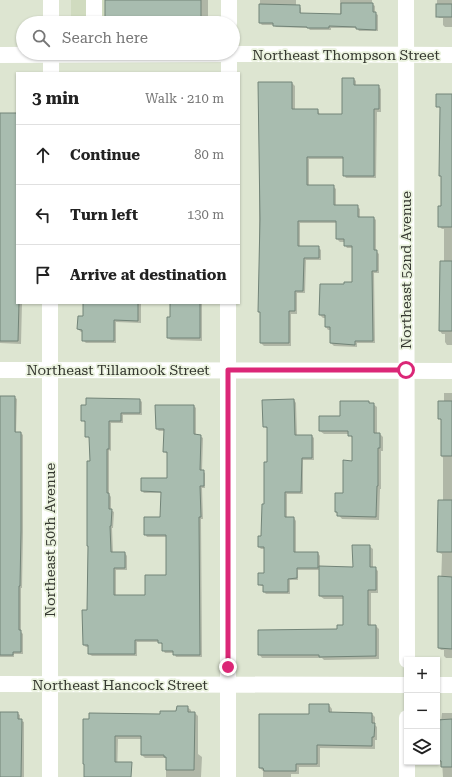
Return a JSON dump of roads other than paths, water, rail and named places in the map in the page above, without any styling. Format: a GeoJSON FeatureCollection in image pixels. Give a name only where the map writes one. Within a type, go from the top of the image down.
{"type":"FeatureCollection","features":[{"type":"Feature","properties":{"kind":"street"},"geometry":{"type":"LineString","coordinates":[[51,0],[51,16]]}},
{"type":"Feature","properties":{"kind":"street"},"geometry":{"type":"LineString","coordinates":[[94,0],[94,16]]}},
{"type":"Feature","properties":{"kind":"street"},"geometry":{"type":"LineString","coordinates":[[229,0],[229,16]]}},
{"type":"Feature","properties":{"kind":"street","name":"Northeast 52nd Avenue"},"geometry":{"type":"LineString","coordinates":[[406,0],[407,657]]}},
{"type":"Feature","properties":{"kind":"street","name":"Northeast Thompson Street"},"geometry":{"type":"LineString","coordinates":[[240,54],[452,55]]}},
{"type":"Feature","properties":{"kind":"street","name":"Northeast Thompson Street"},"geometry":{"type":"LineString","coordinates":[[0,55],[16,55]]}},
{"type":"Feature","properties":{"kind":"street"},"geometry":{"type":"LineString","coordinates":[[51,60],[51,72]]}},
{"type":"Feature","properties":{"kind":"street"},"geometry":{"type":"LineString","coordinates":[[228,72],[229,60]]}},
{"type":"Feature","properties":{"kind":"street","name":"Northeast 50th Avenue"},"geometry":{"type":"LineString","coordinates":[[50,304],[50,777]]}},
{"type":"Feature","properties":{"kind":"street"},"geometry":{"type":"LineString","coordinates":[[228,304],[228,777]]}},
{"type":"Feature","properties":{"kind":"street","name":"Northeast Tillamook Street"},"geometry":{"type":"LineString","coordinates":[[0,370],[452,371]]}},
{"type":"Feature","properties":{"kind":"street","name":"Northeast Hancock Street"},"geometry":{"type":"LineString","coordinates":[[0,684],[404,685]]}},
{"type":"Feature","properties":{"kind":"street"},"geometry":{"type":"LineString","coordinates":[[440,685],[452,685]]}},
{"type":"Feature","properties":{"kind":"street"},"geometry":{"type":"LineString","coordinates":[[407,729],[407,777]]}}]}
